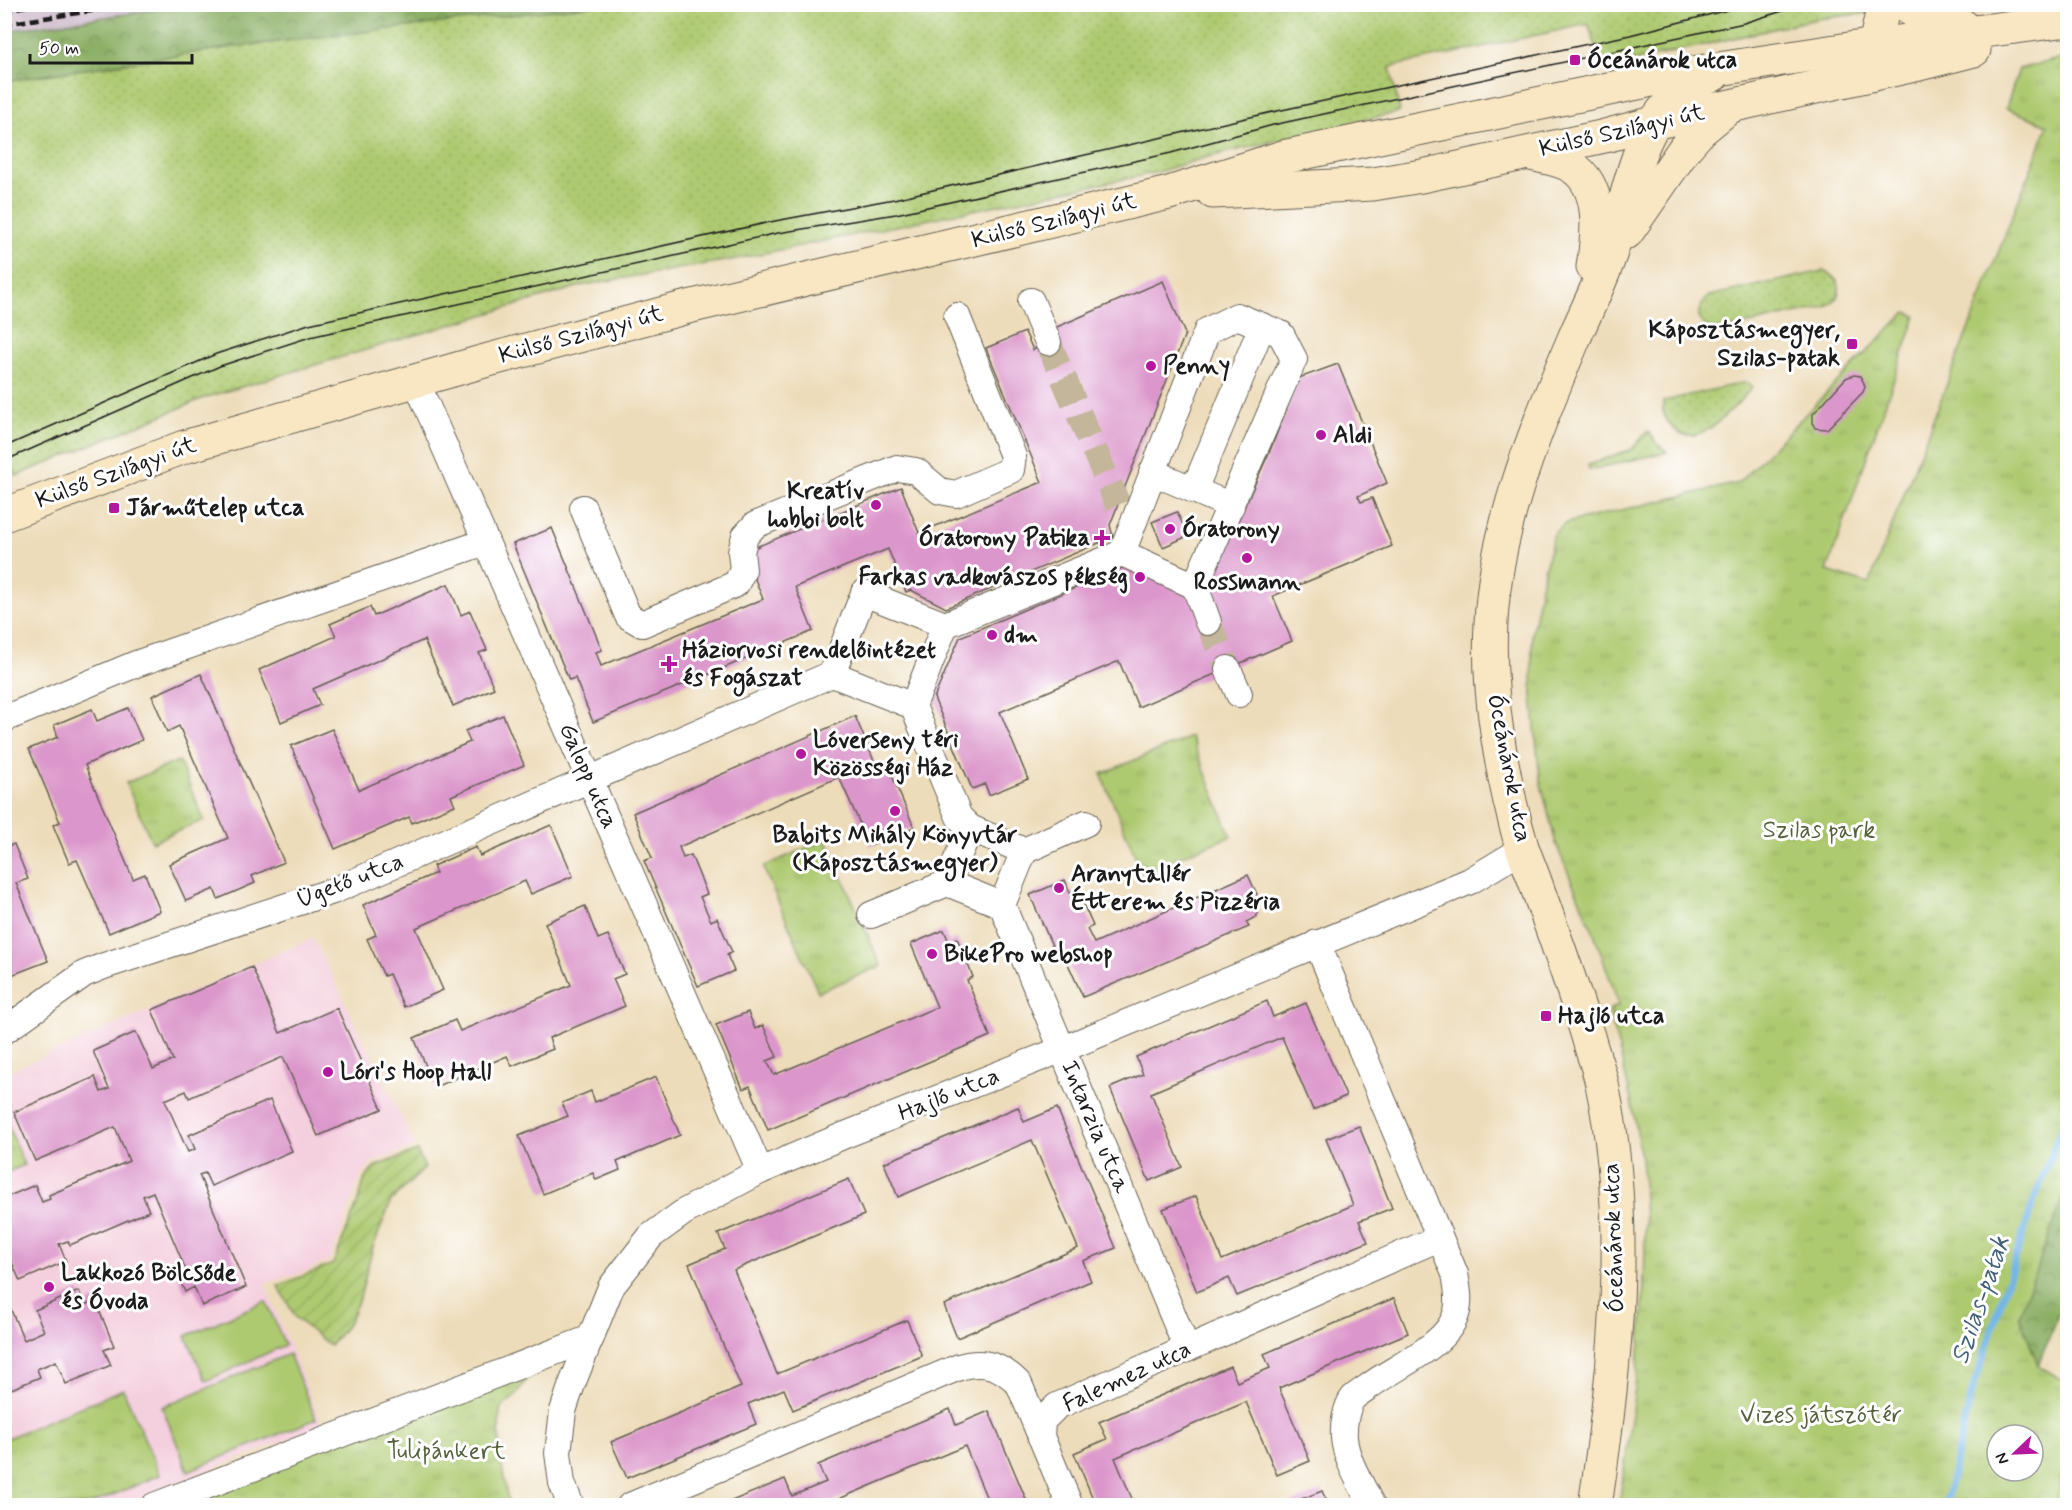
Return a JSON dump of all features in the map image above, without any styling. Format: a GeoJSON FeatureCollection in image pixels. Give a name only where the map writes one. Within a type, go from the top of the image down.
{"type":"FeatureCollection","features":[{"type":"Feature","properties":{"kind":"street"},"geometry":{"type":"LineString","coordinates":[[1836,51],[1855,37],[1871,18],[1876,4]]}},
{"type":"Feature","properties":{"kind":"street"},"geometry":{"type":"LineString","coordinates":[[1825,84],[1866,57],[1875,45],[1884,4]]}},
{"type":"Feature","properties":{"kind":"street"},"geometry":{"type":"LineString","coordinates":[[1905,4],[1913,12],[1944,24],[1998,30]]}},
{"type":"Feature","properties":{"kind":"street","name":"Külső Szilágyi út"},"geometry":{"type":"LineString","coordinates":[[4,514],[184,447],[416,381],[684,308],[1169,194],[1283,157],[1597,90],[1733,66],[2067,20]]}},
{"type":"Feature","properties":{"kind":"street","name":"Külső Szilágyi út"},"geometry":{"type":"LineString","coordinates":[[1169,194],[1373,184],[1422,176],[1645,133],[1729,106],[1915,65],[2067,26]]}},
{"type":"Feature","properties":{"kind":"street"},"geometry":{"type":"LineString","coordinates":[[1597,90],[1613,93],[1626,102],[1645,133],[1667,105],[1687,88],[1733,66]]}},
{"type":"Feature","properties":{"kind":"street"},"geometry":{"type":"LineString","coordinates":[[1609,259],[1684,148],[1729,106]]}},
{"type":"Feature","properties":{"kind":"street","name":"Óceánárok utca"},"geometry":{"type":"LineString","coordinates":[[1595,1506],[1617,1336],[1618,1249],[1613,1160],[1602,1083],[1578,1003],[1523,849],[1509,796],[1490,668],[1491,624],[1494,585],[1505,526],[1534,442],[1609,259],[1645,133]]}},
{"type":"Feature","properties":{"kind":"street"},"geometry":{"type":"LineString","coordinates":[[1528,154],[1557,160],[1571,166],[1580,174],[1590,189],[1597,212],[1595,252],[1586,312]]}},
{"type":"Feature","properties":{"kind":"street"},"geometry":{"type":"LineString","coordinates":[[1031,301],[1048,342]]}},
{"type":"Feature","properties":{"kind":"street"},"geometry":{"type":"LineString","coordinates":[[583,508],[628,616],[642,624],[736,584],[743,570],[741,552],[745,536],[754,525],[897,468],[916,471],[940,491],[956,494],[1011,470],[1013,456],[957,316]]}},
{"type":"Feature","properties":{"kind":"street"},"geometry":{"type":"LineString","coordinates":[[1024,851],[970,828],[959,818],[913,706],[945,625],[1125,543],[1207,332],[1237,316],[1281,334],[1294,359],[1195,586]]}},
{"type":"Feature","properties":{"kind":"street"},"geometry":{"type":"LineString","coordinates":[[1194,490],[1262,326]]}},
{"type":"Feature","properties":{"kind":"street","name":"Galopp utca"},"geometry":{"type":"LineString","coordinates":[[416,381],[760,1171]]}},
{"type":"Feature","properties":{"kind":"street"},"geometry":{"type":"LineString","coordinates":[[1152,472],[1231,506]]}},
{"type":"Feature","properties":{"kind":"street"},"geometry":{"type":"LineString","coordinates":[[1118,505],[1125,543],[1195,586],[1208,622]]}},
{"type":"Feature","properties":{"kind":"street"},"geometry":{"type":"LineString","coordinates":[[4,719],[136,664],[485,542]]}},
{"type":"Feature","properties":{"kind":"street"},"geometry":{"type":"LineString","coordinates":[[913,706],[832,674],[864,593],[945,625]]}},
{"type":"Feature","properties":{"kind":"street"},"geometry":{"type":"LineString","coordinates":[[1228,669],[1239,694]]}},
{"type":"Feature","properties":{"kind":"street","name":"Ügető utca"},"geometry":{"type":"LineString","coordinates":[[4,1031],[84,974],[333,891],[832,674]]}},
{"type":"Feature","properties":{"kind":"street"},"geometry":{"type":"LineString","coordinates":[[947,882],[1002,905],[1024,851],[1086,824]]}},
{"type":"Feature","properties":{"kind":"street"},"geometry":{"type":"LineString","coordinates":[[871,915],[947,882],[970,828]]}},
{"type":"Feature","properties":{"kind":"street","name":"Hajló utca"},"geometry":{"type":"LineString","coordinates":[[571,1506],[562,1482],[558,1453],[563,1411],[610,1287],[651,1236],[684,1212],[760,1171],[845,1135],[1063,1049],[1470,881],[1523,849]]}},
{"type":"Feature","properties":{"kind":"street","name":"Intarzia utca"},"geometry":{"type":"LineString","coordinates":[[1002,905],[1187,1348]]}},
{"type":"Feature","properties":{"kind":"street"},"geometry":{"type":"LineString","coordinates":[[1317,943],[1455,1274],[1459,1294],[1457,1312],[1448,1330],[1435,1344],[1384,1374],[1353,1398],[1345,1420],[1346,1452],[1372,1506]]}},
{"type":"Feature","properties":{"kind":"street","name":"Falemez utca"},"geometry":{"type":"LineString","coordinates":[[1041,1437],[1042,1421],[1057,1406],[1439,1238]]}},
{"type":"Feature","properties":{"kind":"street"},"geometry":{"type":"LineString","coordinates":[[154,1506],[591,1338]]}},
{"type":"Feature","properties":{"kind":"street","name":"Falemez utca"},"geometry":{"type":"LineString","coordinates":[[630,1506],[968,1365],[990,1364],[1008,1371],[1019,1384],[1041,1437]]}},
{"type":"Feature","properties":{"kind":"street"},"geometry":{"type":"LineString","coordinates":[[1041,1437],[1070,1506]]}},
{"type":"Feature","properties":{"kind":"shaded area"},"geometry":{"type":"Polygon","coordinates":[[[5,4],[190,5],[5,31],[5,4]]]}},
{"type":"Feature","properties":{"kind":"shaded area"},"geometry":{"type":"Polygon","coordinates":[[[313,938],[416,1146],[373,1162],[361,1176],[329,1261],[302,1273],[265,1283],[322,1426],[122,1505],[5,1505],[4,1074],[313,938]]]}},
{"type":"Feature","properties":{"kind":"green space"},"geometry":{"type":"Polygon","coordinates":[[[596,4],[1936,5],[1816,19],[1604,68],[1588,24],[1390,67],[1400,112],[1207,157],[1158,172],[736,259],[584,285],[204,398],[16,476],[4,450],[4,81],[233,47],[596,4]]]}},
{"type":"Feature","properties":{"kind":"green space"},"geometry":{"type":"Polygon","coordinates":[[[190,5],[596,5],[233,47],[5,81],[5,31],[190,5]]]}},
{"type":"Feature","properties":{"kind":"green space","name":"Szilas park"},"geometry":{"type":"Polygon","coordinates":[[[2067,57],[2068,1183],[2019,1316],[2038,1365],[2067,1383],[2067,1461],[2056,1505],[1619,1505],[1640,1339],[1645,1212],[1640,1150],[1633,1109],[1609,1010],[1619,1005],[1595,936],[1556,844],[1540,780],[1532,696],[1532,633],[1554,533],[1566,523],[1738,483],[1906,312],[1916,316],[1827,571],[1869,584],[2048,125],[2006,108],[2019,69],[2067,57]]]}},
{"type":"Feature","properties":{"kind":"green space"},"geometry":{"type":"Polygon","coordinates":[[[1823,271],[1835,278],[1839,288],[1836,298],[1826,307],[1717,331],[1704,325],[1699,316],[1704,301],[1709,296],[1823,271]]]}},
{"type":"Feature","properties":{"kind":"green space"},"geometry":{"type":"Polygon","coordinates":[[[1746,382],[1752,388],[1726,415],[1704,431],[1693,435],[1682,434],[1672,427],[1664,415],[1663,401],[1746,382]]]}},
{"type":"Feature","properties":{"kind":"green space"},"geometry":{"type":"Polygon","coordinates":[[[1648,431],[1667,452],[1589,470],[1588,465],[1632,449],[1648,431]]]}},
{"type":"Feature","properties":{"kind":"green space"},"geometry":{"type":"Polygon","coordinates":[[[1191,737],[1231,836],[1142,872],[1101,774],[1191,737]]]}},
{"type":"Feature","properties":{"kind":"green space"},"geometry":{"type":"Polygon","coordinates":[[[179,761],[204,820],[152,842],[126,783],[179,761]]]}},
{"type":"Feature","properties":{"kind":"green space"},"geometry":{"type":"Polygon","coordinates":[[[826,839],[881,966],[818,992],[763,867],[826,839]]]}},
{"type":"Feature","properties":{"kind":"green space"},"geometry":{"type":"Polygon","coordinates":[[[5,1118],[24,1165],[4,1173],[5,1118]]]}},
{"type":"Feature","properties":{"kind":"green space"},"geometry":{"type":"Polygon","coordinates":[[[417,1151],[425,1168],[391,1201],[372,1250],[361,1294],[349,1322],[330,1346],[296,1318],[278,1286],[333,1264],[365,1178],[376,1166],[417,1151]]]}},
{"type":"Feature","properties":{"kind":"green space"},"geometry":{"type":"Polygon","coordinates":[[[2067,1183],[2067,1296],[2038,1365],[2019,1316],[2067,1183]]]}},
{"type":"Feature","properties":{"kind":"green space"},"geometry":{"type":"Polygon","coordinates":[[[266,1301],[285,1345],[206,1381],[186,1336],[266,1301]]]}},
{"type":"Feature","properties":{"kind":"green space"},"geometry":{"type":"Polygon","coordinates":[[[289,1354],[316,1419],[188,1471],[162,1407],[289,1354]]]}},
{"type":"Feature","properties":{"kind":"green space","name":"Tulipánkert"},"geometry":{"type":"Polygon","coordinates":[[[544,1356],[514,1397],[500,1409],[501,1457],[509,1505],[154,1506],[544,1356]]]}},
{"type":"Feature","properties":{"kind":"green space"},"geometry":{"type":"Polygon","coordinates":[[[123,1389],[160,1475],[89,1505],[6,1505],[4,1502],[5,1439],[123,1389]]]}},
{"type":"Feature","properties":{"kind":"building"},"geometry":{"type":"Polygon","coordinates":[[[1163,281],[1185,334],[1110,525],[1113,537],[946,608],[911,590],[906,592],[888,549],[795,587],[813,631],[593,722],[575,678],[569,680],[513,544],[552,528],[602,650],[596,652],[601,666],[763,599],[744,552],[901,487],[919,533],[1042,482],[986,348],[1025,332],[1033,350],[1053,340],[1050,330],[1163,281]]]}},
{"type":"Feature","properties":{"kind":"building"},"geometry":{"type":"Polygon","coordinates":[[[1338,364],[1387,483],[1358,496],[1361,502],[1372,498],[1392,546],[1273,596],[1292,641],[1138,707],[1119,661],[1000,712],[1028,779],[989,795],[985,784],[972,789],[934,698],[960,637],[1134,563],[1204,595],[1269,453],[1299,378],[1338,364]]]}},
{"type":"Feature","properties":{"kind":"building"},"geometry":{"type":"Polygon","coordinates":[[[1854,375],[1860,376],[1863,381],[1865,387],[1863,392],[1827,429],[1815,428],[1813,414],[1846,378],[1854,375]]]}},
{"type":"Feature","properties":{"kind":"building","name":"Óratorony"},"geometry":{"type":"Polygon","coordinates":[[[1177,512],[1188,536],[1163,547],[1152,522],[1177,512]]]}},
{"type":"Feature","properties":{"kind":"building"},"geometry":{"type":"Polygon","coordinates":[[[448,584],[461,615],[470,611],[487,650],[479,653],[494,688],[453,706],[424,640],[313,689],[320,705],[281,722],[259,670],[336,636],[330,624],[370,607],[374,616],[448,584]]]}},
{"type":"Feature","properties":{"kind":"building"},"geometry":{"type":"Polygon","coordinates":[[[201,674],[284,862],[252,876],[255,883],[218,899],[214,889],[186,901],[169,864],[228,838],[179,726],[167,732],[152,696],[201,674]]]}},
{"type":"Feature","properties":{"kind":"building"},"geometry":{"type":"Polygon","coordinates":[[[128,708],[142,740],[85,765],[133,879],[145,874],[160,911],[109,933],[77,860],[69,863],[53,825],[60,822],[29,749],[58,737],[54,725],[92,709],[97,721],[128,708]]]}},
{"type":"Feature","properties":{"kind":"building"},"geometry":{"type":"Polygon","coordinates":[[[503,715],[524,765],[451,796],[455,805],[412,823],[409,817],[335,849],[291,746],[332,729],[359,790],[470,742],[465,731],[503,715]]]}},
{"type":"Feature","properties":{"kind":"building"},"geometry":{"type":"Polygon","coordinates":[[[855,716],[880,775],[890,771],[914,827],[870,846],[839,777],[679,847],[683,858],[691,855],[707,894],[700,897],[711,921],[717,918],[732,952],[727,955],[734,971],[698,986],[644,861],[652,858],[633,813],[855,716]]]}},
{"type":"Feature","properties":{"kind":"building"},"geometry":{"type":"Polygon","coordinates":[[[551,825],[573,876],[531,894],[525,881],[416,928],[443,990],[404,1007],[389,974],[384,976],[367,939],[376,935],[363,905],[436,873],[433,866],[476,847],[480,856],[551,825]]]}},
{"type":"Feature","properties":{"kind":"building"},"geometry":{"type":"Polygon","coordinates":[[[14,844],[28,879],[16,883],[48,961],[4,978],[4,848],[14,844]]]}},
{"type":"Feature","properties":{"kind":"building"},"geometry":{"type":"Polygon","coordinates":[[[1248,875],[1260,901],[1254,904],[1258,912],[1256,917],[1246,922],[1249,927],[1083,997],[1064,955],[1057,957],[1030,895],[1065,880],[1070,893],[1077,890],[1093,926],[1087,929],[1094,943],[1248,875]]]}},
{"type":"Feature","properties":{"kind":"building"},"geometry":{"type":"Polygon","coordinates":[[[585,906],[598,939],[608,935],[625,974],[613,979],[625,1006],[549,1038],[553,1049],[512,1066],[507,1056],[435,1087],[414,1038],[455,1020],[460,1031],[571,985],[545,923],[585,906]]]}},
{"type":"Feature","properties":{"kind":"building"},"geometry":{"type":"Polygon","coordinates":[[[944,930],[949,942],[957,938],[973,977],[967,980],[990,1036],[768,1130],[750,1086],[743,1089],[716,1025],[748,1012],[755,1029],[763,1025],[777,1057],[767,1061],[774,1075],[937,1007],[911,944],[944,930]]]}},
{"type":"Feature","properties":{"kind":"building"},"geometry":{"type":"Polygon","coordinates":[[[252,967],[280,1033],[337,1008],[382,1109],[318,1136],[283,1057],[189,1098],[186,1091],[165,1100],[188,1152],[195,1149],[189,1135],[270,1100],[292,1151],[211,1186],[205,1173],[199,1175],[246,1287],[202,1306],[194,1287],[185,1292],[177,1274],[186,1270],[153,1192],[143,1196],[149,1211],[70,1245],[68,1241],[59,1244],[66,1261],[20,1281],[10,1258],[4,1260],[4,1198],[35,1185],[42,1202],[50,1199],[49,1195],[129,1161],[115,1127],[35,1161],[14,1112],[95,1077],[101,1092],[109,1089],[93,1051],[136,1032],[153,1069],[173,1060],[152,1010],[252,967]]]}},
{"type":"Feature","properties":{"kind":"building"},"geometry":{"type":"Polygon","coordinates":[[[1267,1001],[1273,1017],[1306,1003],[1346,1096],[1313,1110],[1282,1037],[1151,1093],[1182,1167],[1149,1181],[1110,1088],[1143,1074],[1136,1057],[1267,1001]]]}},
{"type":"Feature","properties":{"kind":"building"},"geometry":{"type":"Polygon","coordinates":[[[656,1077],[680,1135],[617,1162],[620,1170],[596,1180],[593,1173],[543,1194],[519,1136],[568,1116],[562,1103],[591,1091],[595,1102],[656,1077]]]}},
{"type":"Feature","properties":{"kind":"building"},"geometry":{"type":"Polygon","coordinates":[[[1018,1107],[1024,1122],[1057,1108],[1116,1248],[1083,1261],[1091,1281],[957,1338],[944,1305],[1078,1248],[1032,1140],[898,1197],[884,1163],[1018,1107]]]}},
{"type":"Feature","properties":{"kind":"building"},"geometry":{"type":"Polygon","coordinates":[[[1359,1126],[1392,1208],[1359,1221],[1368,1242],[1237,1296],[1229,1278],[1197,1292],[1163,1209],[1196,1196],[1222,1260],[1353,1205],[1326,1139],[1359,1126]]]}},
{"type":"Feature","properties":{"kind":"building"},"geometry":{"type":"Polygon","coordinates":[[[849,1179],[864,1215],[734,1270],[777,1374],[907,1320],[922,1356],[793,1410],[784,1389],[748,1404],[756,1424],[627,1478],[611,1442],[741,1387],[689,1264],[725,1249],[718,1234],[849,1179]]]}},
{"type":"Feature","properties":{"kind":"building"},"geometry":{"type":"Polygon","coordinates":[[[79,1291],[85,1305],[95,1300],[114,1346],[104,1350],[111,1365],[66,1384],[56,1361],[37,1369],[40,1377],[4,1392],[4,1294],[24,1340],[44,1331],[35,1310],[79,1291]]]}},
{"type":"Feature","properties":{"kind":"building"},"geometry":{"type":"Polygon","coordinates":[[[1394,1298],[1408,1333],[1279,1388],[1310,1461],[1277,1475],[1246,1402],[1115,1458],[1135,1506],[1096,1506],[1074,1453],[1107,1439],[1099,1422],[1230,1366],[1237,1382],[1270,1368],[1264,1354],[1394,1298]]]}},
{"type":"Feature","properties":{"kind":"building"},"geometry":{"type":"Polygon","coordinates":[[[950,1409],[956,1425],[989,1411],[1028,1504],[990,1506],[965,1446],[834,1501],[836,1506],[722,1505],[785,1479],[792,1496],[826,1482],[818,1465],[950,1409]]]}},
{"type":"Feature","properties":{"kind":"building"},"geometry":{"type":"Polygon","coordinates":[[[1322,1491],[1329,1506],[1286,1506],[1286,1505],[1322,1491]]]}},
{"type":"Feature","properties":{"kind":"waterway","name":"Szilas-patak"},"geometry":{"type":"LineString","coordinates":[[1945,1506],[1972,1392],[2034,1200],[2068,1111]]}},
{"type":"Feature","properties":{"kind":"tunnel"},"geometry":{"type":"LineString","coordinates":[[1048,342],[1118,505]]}},
{"type":"Feature","properties":{"kind":"tunnel"},"geometry":{"type":"LineString","coordinates":[[1208,622],[1228,669]]}},
{"type":"Feature","properties":{"kind":"tram line"},"geometry":{"type":"LineString","coordinates":[[4,447],[216,354],[309,324],[775,221],[894,199],[1268,113],[1630,35],[1751,4]]}},
{"type":"Feature","properties":{"kind":"tram line"},"geometry":{"type":"LineString","coordinates":[[4,461],[220,366],[310,337],[778,233],[896,214],[1171,153],[1273,125],[1744,23],[1805,4]]}},
{"type":"Feature","properties":{"kind":"railway"},"geometry":{"type":"LineString","coordinates":[[4,10],[41,4]]}},
{"type":"Feature","properties":{"kind":"railway"},"geometry":{"type":"LineString","coordinates":[[4,24],[139,4]]}},
{"type":"Feature","properties":{"kind":"place","name":"Óceánárok utca"},"geometry":{"type":"Point","coordinates":[1575,60]}},
{"type":"Feature","properties":{"kind":"place","name":"Káposztásmegyer, Szilas-patak"},"geometry":{"type":"Point","coordinates":[1852,344]}},
{"type":"Feature","properties":{"kind":"place","name":"Penny"},"geometry":{"type":"Point","coordinates":[1151,366]}},
{"type":"Feature","properties":{"kind":"place","name":"Aldi"},"geometry":{"type":"Point","coordinates":[1321,435]}},
{"type":"Feature","properties":{"kind":"place","name":"Kreatív hobbi bolt"},"geometry":{"type":"Point","coordinates":[876,505]}},
{"type":"Feature","properties":{"kind":"place","name":"Járműtelep utca"},"geometry":{"type":"Point","coordinates":[114,508]}},
{"type":"Feature","properties":{"kind":"place","name":"Óratorony"},"geometry":{"type":"Point","coordinates":[1170,529]}},
{"type":"Feature","properties":{"kind":"place","name":"Óratorony Patika"},"geometry":{"type":"Point","coordinates":[1102,538]}},
{"type":"Feature","properties":{"kind":"place","name":"Rossmann"},"geometry":{"type":"Point","coordinates":[1247,558]}},
{"type":"Feature","properties":{"kind":"place","name":"Farkas vadkovászos pékség"},"geometry":{"type":"Point","coordinates":[1140,577]}},
{"type":"Feature","properties":{"kind":"place","name":"dm"},"geometry":{"type":"Point","coordinates":[992,635]}},
{"type":"Feature","properties":{"kind":"place","name":"Háziorvosi rendelőintézet és Fogászat"},"geometry":{"type":"Point","coordinates":[669,664]}},
{"type":"Feature","properties":{"kind":"place","name":"Lóverseny téri Közösségi Ház"},"geometry":{"type":"Point","coordinates":[801,754]}},
{"type":"Feature","properties":{"kind":"place","name":"Babits Mihály Könyvtár (Káposztásmegyer)"},"geometry":{"type":"Point","coordinates":[895,811]}},
{"type":"Feature","properties":{"kind":"place","name":"Aranytallér Étterem és Pizzéria"},"geometry":{"type":"Point","coordinates":[1059,888]}},
{"type":"Feature","properties":{"kind":"place","name":"BikePro webshop"},"geometry":{"type":"Point","coordinates":[932,954]}},
{"type":"Feature","properties":{"kind":"place","name":"Hajló utca"},"geometry":{"type":"Point","coordinates":[1546,1016]}},
{"type":"Feature","properties":{"kind":"place","name":"Lóri's Hoop Hall"},"geometry":{"type":"Point","coordinates":[328,1072]}},
{"type":"Feature","properties":{"kind":"place","name":"Lakkozó Bölcsőde és Óvoda"},"geometry":{"type":"Point","coordinates":[49,1287]}},
{"type":"Feature","properties":{"kind":"park label","name":"Vizes játszótér"},"geometry":{"type":"Point","coordinates":[1821,1415]}}]}
